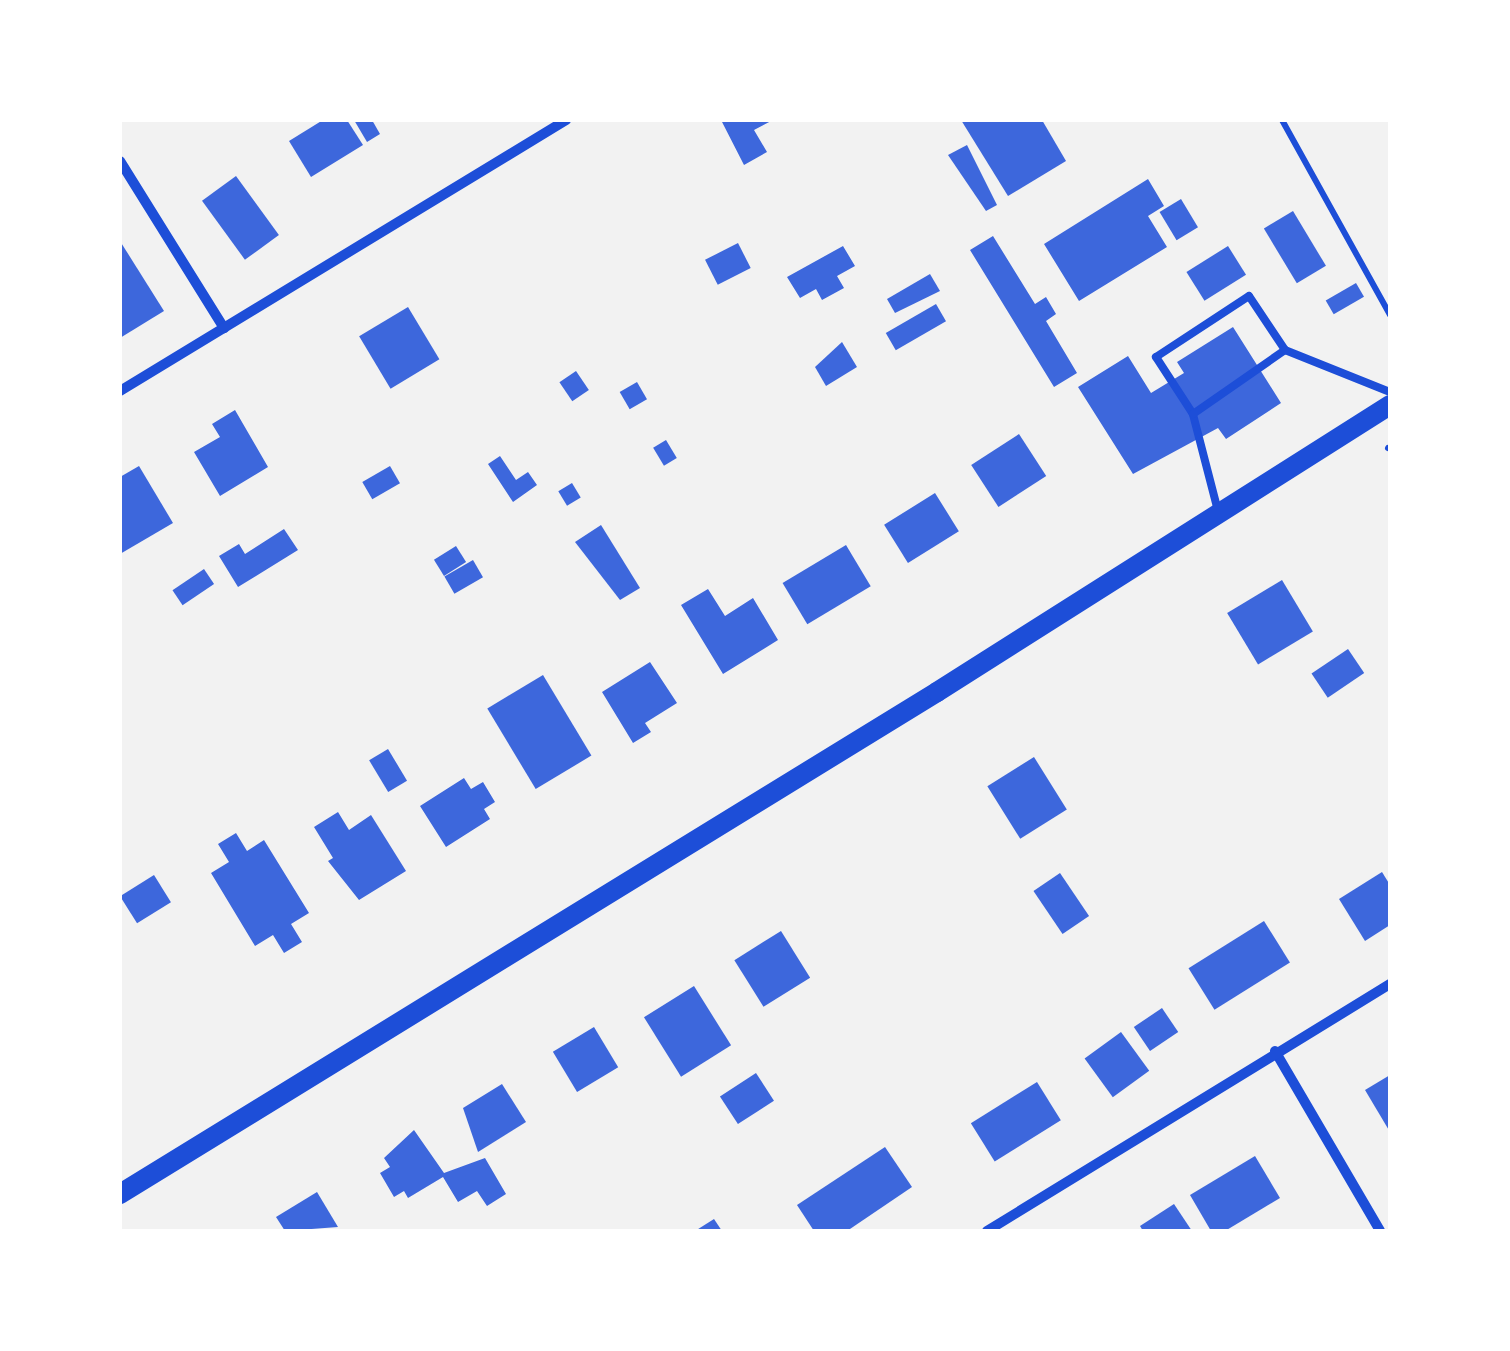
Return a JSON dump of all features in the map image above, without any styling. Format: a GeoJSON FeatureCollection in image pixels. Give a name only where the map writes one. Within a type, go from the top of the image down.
{"type":"FeatureCollection","features":[{"type":"Feature","properties":{"kind":"main road"},"geometry":{"type":"LineString","coordinates":[[120,1194],[1220,516],[1390,405]]}},
{"type":"Feature","properties":{"kind":"street"},"geometry":{"type":"LineString","coordinates":[[120,391],[566,120]]}},
{"type":"Feature","properties":{"kind":"street"},"geometry":{"type":"LineString","coordinates":[[120,160],[224,328]]}},
{"type":"Feature","properties":{"kind":"street"},"geometry":{"type":"LineString","coordinates":[[987,1231],[1274,1051],[1390,984]]}},
{"type":"Feature","properties":{"kind":"street"},"geometry":{"type":"LineString","coordinates":[[1274,1051],[1380,1231]]}},
{"type":"Feature","properties":{"kind":"lane"},"geometry":{"type":"LineString","coordinates":[[1220,516],[1193,414],[1156,357],[1249,296],[1285,350],[1390,392]]}},
{"type":"Feature","properties":{"kind":"lane"},"geometry":{"type":"LineString","coordinates":[[1193,414],[1285,350]]}},
{"type":"Feature","properties":{"kind":"path"},"geometry":{"type":"LineString","coordinates":[[1282,120],[1390,315]]}},
{"type":"Feature","properties":{"kind":"building"},"geometry":{"type":"Polygon","coordinates":[[[323,120],[347,120],[363,145],[311,177],[289,141],[323,120]]]}},
{"type":"Feature","properties":{"kind":"building"},"geometry":{"type":"Polygon","coordinates":[[[354,120],[372,120],[380,134],[367,142],[354,120]]]}},
{"type":"Feature","properties":{"kind":"building"},"geometry":{"type":"Polygon","coordinates":[[[721,120],[773,120],[754,130],[767,152],[744,165],[721,120]]]}},
{"type":"Feature","properties":{"kind":"building"},"geometry":{"type":"Polygon","coordinates":[[[961,120],[1042,120],[1066,161],[1008,196],[961,120]]]}},
{"type":"Feature","properties":{"kind":"building"},"geometry":{"type":"Polygon","coordinates":[[[967,145],[997,205],[986,211],[948,155],[967,145]]]}},
{"type":"Feature","properties":{"kind":"building"},"geometry":{"type":"Polygon","coordinates":[[[236,176],[279,235],[245,260],[202,201],[236,176]]]}},
{"type":"Feature","properties":{"kind":"building"},"geometry":{"type":"Polygon","coordinates":[[[1148,179],[1164,206],[1148,216],[1167,247],[1079,301],[1044,244],[1148,179]]]}},
{"type":"Feature","properties":{"kind":"building"},"geometry":{"type":"Polygon","coordinates":[[[1181,199],[1198,227],[1177,240],[1160,212],[1181,199]]]}},
{"type":"Feature","properties":{"kind":"building"},"geometry":{"type":"Polygon","coordinates":[[[1293,211],[1326,266],[1297,283],[1264,229],[1293,211]]]}},
{"type":"Feature","properties":{"kind":"building"},"geometry":{"type":"Polygon","coordinates":[[[993,236],[1035,304],[1046,297],[1056,314],[1046,321],[1077,373],[1054,387],[970,250],[993,236]]]}},
{"type":"Feature","properties":{"kind":"building"},"geometry":{"type":"Polygon","coordinates":[[[120,241],[164,311],[120,338],[120,241]]]}},
{"type":"Feature","properties":{"kind":"building"},"geometry":{"type":"Polygon","coordinates":[[[738,243],[751,268],[718,285],[705,260],[738,243]]]}},
{"type":"Feature","properties":{"kind":"building"},"geometry":{"type":"Polygon","coordinates":[[[843,246],[855,266],[837,276],[844,288],[822,300],[816,289],[800,298],[787,277],[843,246]]]}},
{"type":"Feature","properties":{"kind":"building"},"geometry":{"type":"Polygon","coordinates":[[[1228,246],[1246,275],[1204,301],[1186,272],[1228,246]]]}},
{"type":"Feature","properties":{"kind":"building"},"geometry":{"type":"Polygon","coordinates":[[[930,274],[940,291],[895,313],[887,299],[930,274]]]}},
{"type":"Feature","properties":{"kind":"building"},"geometry":{"type":"Polygon","coordinates":[[[1356,283],[1364,297],[1334,314],[1326,300],[1356,283]]]}},
{"type":"Feature","properties":{"kind":"building"},"geometry":{"type":"Polygon","coordinates":[[[936,304],[946,321],[896,350],[886,333],[936,304]]]}},
{"type":"Feature","properties":{"kind":"building"},"geometry":{"type":"Polygon","coordinates":[[[408,307],[439,359],[391,389],[359,336],[408,307]]]}},
{"type":"Feature","properties":{"kind":"building"},"geometry":{"type":"Polygon","coordinates":[[[1233,327],[1281,403],[1226,439],[1218,428],[1133,474],[1078,387],[1128,356],[1151,393],[1184,373],[1177,362],[1233,327]]]}},
{"type":"Feature","properties":{"kind":"building"},"geometry":{"type":"Polygon","coordinates":[[[842,342],[857,367],[826,386],[815,367],[842,342]]]}},
{"type":"Feature","properties":{"kind":"building"},"geometry":{"type":"Polygon","coordinates":[[[576,371],[589,390],[572,401],[559,382],[576,371]]]}},
{"type":"Feature","properties":{"kind":"building"},"geometry":{"type":"Polygon","coordinates":[[[637,382],[647,399],[630,409],[620,392],[637,382]]]}},
{"type":"Feature","properties":{"kind":"building"},"geometry":{"type":"Polygon","coordinates":[[[235,410],[268,467],[220,496],[194,452],[220,437],[212,424],[235,410]]]}},
{"type":"Feature","properties":{"kind":"building"},"geometry":{"type":"Polygon","coordinates":[[[1019,434],[1046,476],[998,507],[971,465],[1019,434]]]}},
{"type":"Feature","properties":{"kind":"building"},"geometry":{"type":"Polygon","coordinates":[[[666,440],[677,458],[664,466],[653,448],[666,440]]]}},
{"type":"Feature","properties":{"kind":"building"},"geometry":{"type":"Polygon","coordinates":[[[500,456],[516,480],[528,472],[537,485],[513,502],[488,464],[500,456]]]}},
{"type":"Feature","properties":{"kind":"building"},"geometry":{"type":"Polygon","coordinates":[[[139,466],[173,523],[120,554],[120,477],[139,466]]]}},
{"type":"Feature","properties":{"kind":"building"},"geometry":{"type":"Polygon","coordinates":[[[390,466],[400,483],[372,499],[362,482],[390,466]]]}},
{"type":"Feature","properties":{"kind":"building"},"geometry":{"type":"Polygon","coordinates":[[[572,483],[581,498],[567,506],[558,491],[572,483]]]}},
{"type":"Feature","properties":{"kind":"building"},"geometry":{"type":"Polygon","coordinates":[[[935,493],[959,531],[908,563],[884,525],[935,493]]]}},
{"type":"Feature","properties":{"kind":"building"},"geometry":{"type":"Polygon","coordinates":[[[601,525],[640,588],[620,600],[575,542],[601,525]]]}},
{"type":"Feature","properties":{"kind":"building"},"geometry":{"type":"Polygon","coordinates":[[[284,529],[298,550],[238,587],[219,556],[239,544],[245,554],[284,529]]]}},
{"type":"Feature","properties":{"kind":"building"},"geometry":{"type":"Polygon","coordinates":[[[846,545],[871,586],[807,624],[783,583],[846,545]]]}},
{"type":"Feature","properties":{"kind":"building"},"geometry":{"type":"Polygon","coordinates":[[[456,546],[466,562],[444,576],[434,560],[456,546]]]}},
{"type":"Feature","properties":{"kind":"building"},"geometry":{"type":"Polygon","coordinates":[[[473,560],[483,577],[454,594],[444,576],[473,560]]]}},
{"type":"Feature","properties":{"kind":"building"},"geometry":{"type":"Polygon","coordinates":[[[204,569],[214,584],[183,605],[172,590],[204,569]]]}},
{"type":"Feature","properties":{"kind":"building"},"geometry":{"type":"Polygon","coordinates":[[[1282,580],[1313,631],[1258,664],[1227,613],[1282,580]]]}},
{"type":"Feature","properties":{"kind":"building"},"geometry":{"type":"Polygon","coordinates":[[[708,589],[725,616],[753,598],[778,640],[723,674],[681,605],[708,589]]]}},
{"type":"Feature","properties":{"kind":"building"},"geometry":{"type":"Polygon","coordinates":[[[1348,649],[1364,673],[1328,698],[1312,674],[1348,649]]]}},
{"type":"Feature","properties":{"kind":"building"},"geometry":{"type":"Polygon","coordinates":[[[650,662],[677,703],[645,723],[651,732],[633,743],[602,692],[650,662]]]}},
{"type":"Feature","properties":{"kind":"building"},"geometry":{"type":"Polygon","coordinates":[[[543,675],[591,756],[536,789],[487,708],[543,675]]]}},
{"type":"Feature","properties":{"kind":"building"},"geometry":{"type":"Polygon","coordinates":[[[388,749],[407,781],[388,792],[369,760],[388,749]]]}},
{"type":"Feature","properties":{"kind":"building"},"geometry":{"type":"Polygon","coordinates":[[[1034,757],[1067,810],[1020,839],[987,786],[1034,757]]]}},
{"type":"Feature","properties":{"kind":"building"},"geometry":{"type":"Polygon","coordinates":[[[464,778],[471,789],[483,782],[495,802],[484,809],[490,819],[446,847],[420,806],[464,778]]]}},
{"type":"Feature","properties":{"kind":"building"},"geometry":{"type":"Polygon","coordinates":[[[338,812],[349,830],[371,815],[406,871],[359,900],[328,861],[333,858],[314,827],[338,812]]]}},
{"type":"Feature","properties":{"kind":"building"},"geometry":{"type":"Polygon","coordinates":[[[236,833],[247,851],[264,840],[309,913],[291,924],[302,942],[284,953],[273,935],[255,946],[211,873],[229,862],[218,844],[236,833]]]}},
{"type":"Feature","properties":{"kind":"building"},"geometry":{"type":"Polygon","coordinates":[[[1382,872],[1390,885],[1390,925],[1365,941],[1339,899],[1382,872]]]}},
{"type":"Feature","properties":{"kind":"building"},"geometry":{"type":"Polygon","coordinates":[[[1060,873],[1089,916],[1063,934],[1033,891],[1060,873]]]}},
{"type":"Feature","properties":{"kind":"building"},"geometry":{"type":"Polygon","coordinates":[[[154,875],[171,902],[137,923],[120,896],[154,875]]]}},
{"type":"Feature","properties":{"kind":"building"},"geometry":{"type":"Polygon","coordinates":[[[1264,921],[1290,963],[1214,1010],[1189,968],[1264,921]]]}},
{"type":"Feature","properties":{"kind":"building"},"geometry":{"type":"Polygon","coordinates":[[[781,931],[810,978],[764,1007],[734,960],[781,931]]]}},
{"type":"Feature","properties":{"kind":"building"},"geometry":{"type":"Polygon","coordinates":[[[694,986],[731,1045],[681,1077],[644,1017],[694,986]]]}},
{"type":"Feature","properties":{"kind":"building"},"geometry":{"type":"Polygon","coordinates":[[[1162,1008],[1178,1032],[1150,1051],[1134,1027],[1162,1008]]]}},
{"type":"Feature","properties":{"kind":"building"},"geometry":{"type":"Polygon","coordinates":[[[594,1027],[618,1067],[577,1092],[553,1052],[594,1027]]]}},
{"type":"Feature","properties":{"kind":"building"},"geometry":{"type":"Polygon","coordinates":[[[1121,1032],[1149,1071],[1113,1097],[1085,1058],[1121,1032]]]}},
{"type":"Feature","properties":{"kind":"building"},"geometry":{"type":"Polygon","coordinates":[[[756,1073],[774,1101],[738,1124],[720,1096],[756,1073]]]}},
{"type":"Feature","properties":{"kind":"building"},"geometry":{"type":"Polygon","coordinates":[[[1390,1075],[1390,1132],[1365,1090],[1390,1075]]]}},
{"type":"Feature","properties":{"kind":"building"},"geometry":{"type":"Polygon","coordinates":[[[1037,1082],[1061,1120],[995,1161],[971,1123],[1037,1082]]]}},
{"type":"Feature","properties":{"kind":"building"},"geometry":{"type":"Polygon","coordinates":[[[502,1084],[526,1122],[478,1152],[463,1108],[502,1084]]]}},
{"type":"Feature","properties":{"kind":"building"},"geometry":{"type":"Polygon","coordinates":[[[414,1130],[444,1173],[485,1158],[506,1194],[487,1206],[477,1191],[458,1202],[443,1177],[408,1198],[404,1191],[394,1197],[380,1173],[390,1167],[384,1158],[414,1130]]]}},
{"type":"Feature","properties":{"kind":"building"},"geometry":{"type":"Polygon","coordinates":[[[885,1147],[912,1187],[847,1231],[814,1231],[797,1205],[885,1147]]]}},
{"type":"Feature","properties":{"kind":"building"},"geometry":{"type":"Polygon","coordinates":[[[1255,1156],[1280,1198],[1225,1231],[1211,1231],[1190,1195],[1255,1156]]]}},
{"type":"Feature","properties":{"kind":"building"},"geometry":{"type":"Polygon","coordinates":[[[317,1192],[338,1227],[285,1231],[276,1217],[317,1192]]]}},
{"type":"Feature","properties":{"kind":"building"},"geometry":{"type":"Polygon","coordinates":[[[1174,1204],[1192,1231],[1143,1231],[1140,1226],[1174,1204]]]}},
{"type":"Feature","properties":{"kind":"building"},"geometry":{"type":"Polygon","coordinates":[[[714,1219],[722,1231],[695,1231],[714,1219]]]}}]}
